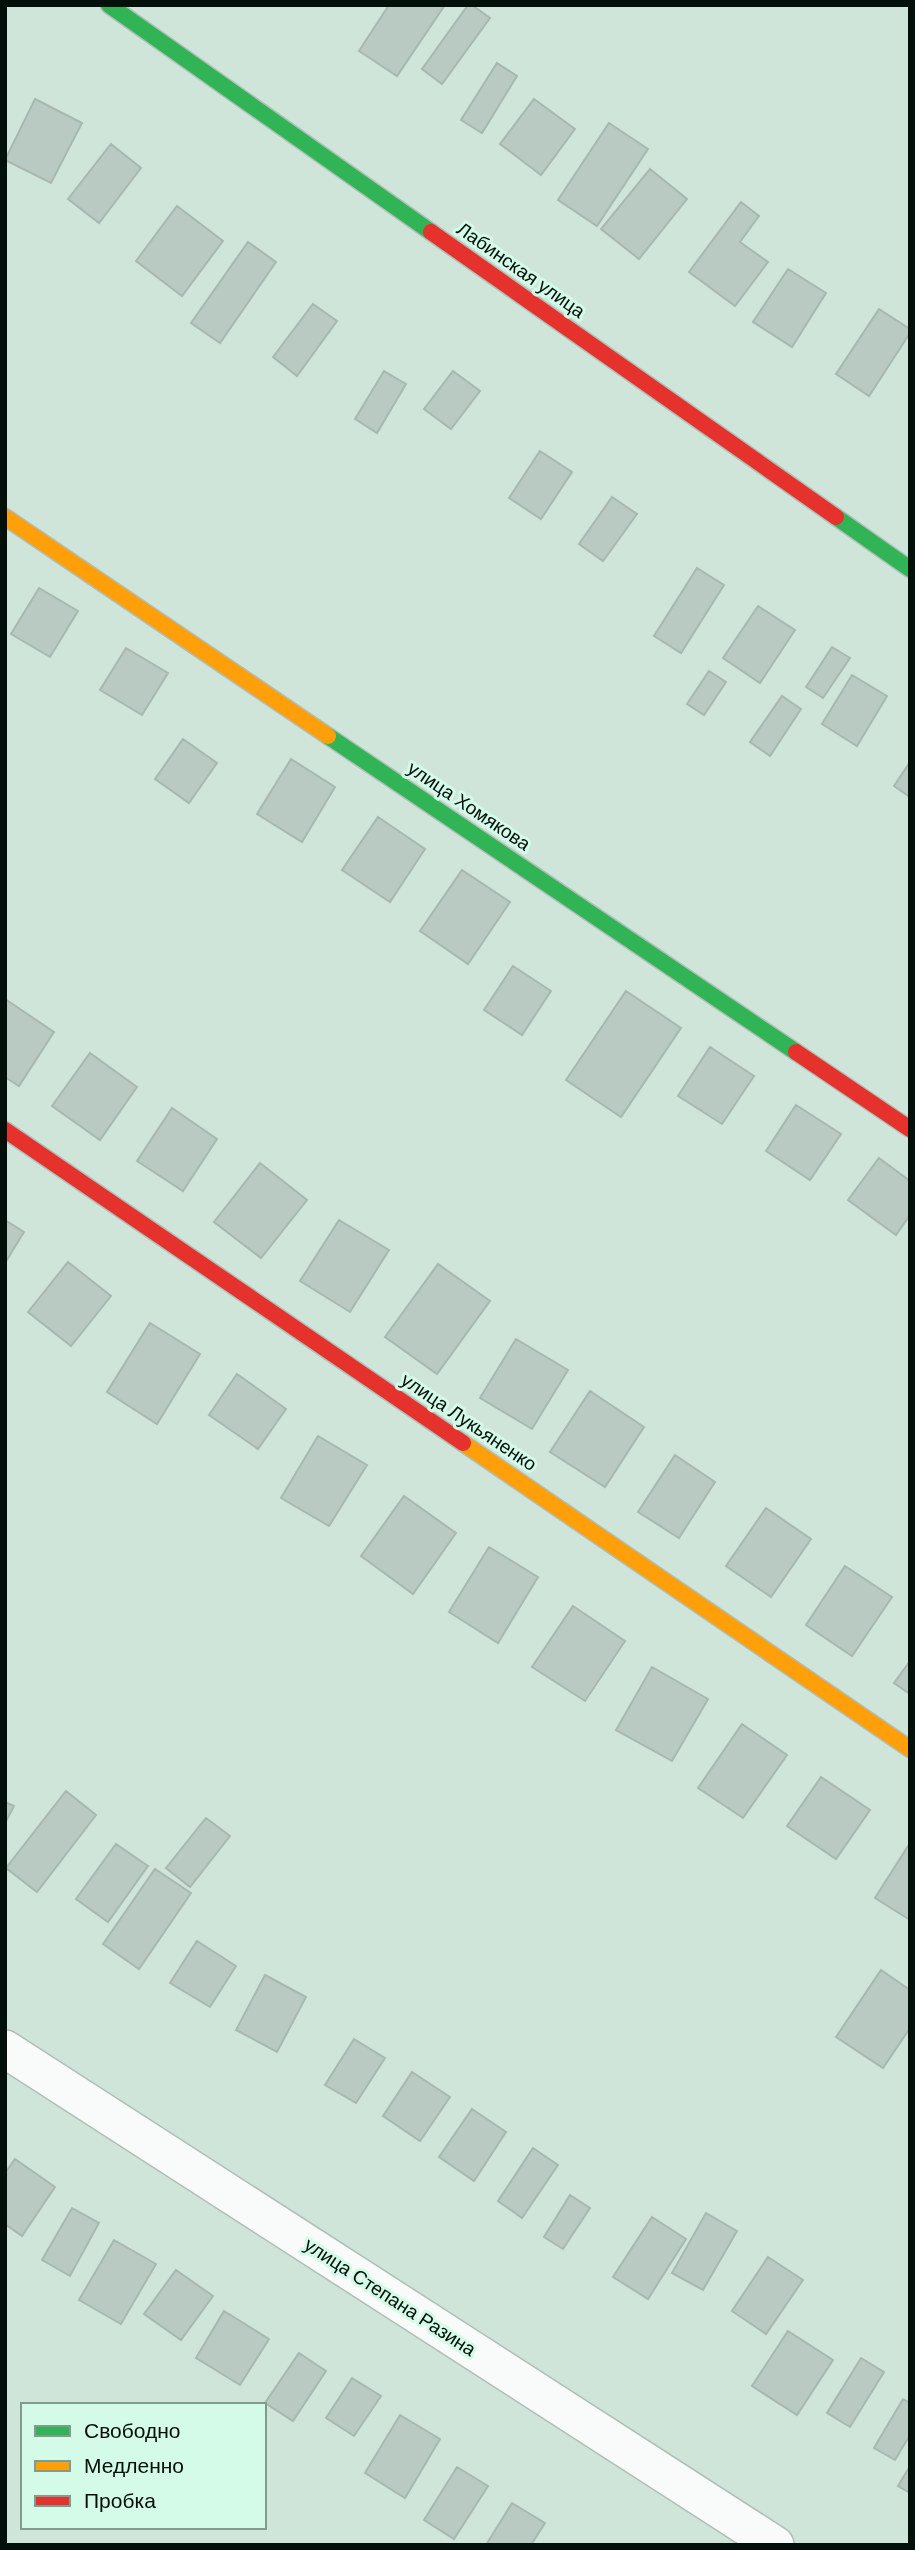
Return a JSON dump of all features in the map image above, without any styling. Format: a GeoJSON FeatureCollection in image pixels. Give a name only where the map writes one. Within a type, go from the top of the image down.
{"type":"FeatureCollection","features":[{"type":"Feature","properties":{"kind":"street","name":"Лабинская улица"},"geometry":{"type":"LineString","coordinates":[[108,5],[910,569]]}},
{"type":"Feature","properties":{"kind":"street","name":"улица Хомякова"},"geometry":{"type":"LineString","coordinates":[[5,517],[910,1129]]}},
{"type":"Feature","properties":{"kind":"street","name":"улица Лукьяненко"},"geometry":{"type":"LineString","coordinates":[[5,1130],[910,1749]]}},
{"type":"Feature","properties":{"kind":"street","name":"улица Степана Разина"},"geometry":{"type":"LineString","coordinates":[[5,2049],[775,2545]]}},
{"type":"Feature","properties":{"kind":"building"},"geometry":{"type":"Polygon","coordinates":[[[389,5],[445,5],[397,76],[359,51],[389,5]]]}},
{"type":"Feature","properties":{"kind":"building"},"geometry":{"type":"Polygon","coordinates":[[[468,5],[490,18],[442,84],[422,69],[468,5]]]}},
{"type":"Feature","properties":{"kind":"building"},"geometry":{"type":"Polygon","coordinates":[[[497,63],[517,76],[482,133],[461,120],[497,63]]]}},
{"type":"Feature","properties":{"kind":"building"},"geometry":{"type":"Polygon","coordinates":[[[35,99],[82,123],[51,183],[5,160],[35,99]]]}},
{"type":"Feature","properties":{"kind":"building"},"geometry":{"type":"Polygon","coordinates":[[[534,99],[575,129],[541,175],[500,144],[534,99]]]}},
{"type":"Feature","properties":{"kind":"building"},"geometry":{"type":"Polygon","coordinates":[[[609,123],[648,149],[597,226],[558,200],[609,123]]]}},
{"type":"Feature","properties":{"kind":"building"},"geometry":{"type":"Polygon","coordinates":[[[111,144],[141,168],[99,223],[68,199],[111,144]]]}},
{"type":"Feature","properties":{"kind":"building"},"geometry":{"type":"Polygon","coordinates":[[[650,169],[687,199],[639,259],[601,229],[650,169]]]}},
{"type":"Feature","properties":{"kind":"building"},"geometry":{"type":"Polygon","coordinates":[[[741,202],[759,216],[740,242],[768,262],[735,306],[689,272],[741,202]]]}},
{"type":"Feature","properties":{"kind":"building"},"geometry":{"type":"Polygon","coordinates":[[[177,206],[223,241],[182,296],[136,261],[177,206]]]}},
{"type":"Feature","properties":{"kind":"building"},"geometry":{"type":"Polygon","coordinates":[[[248,242],[276,262],[220,343],[191,323],[248,242]]]}},
{"type":"Feature","properties":{"kind":"building"},"geometry":{"type":"Polygon","coordinates":[[[788,269],[826,293],[792,347],[753,322],[788,269]]]}},
{"type":"Feature","properties":{"kind":"building"},"geometry":{"type":"Polygon","coordinates":[[[313,304],[337,321],[297,376],[273,357],[313,304]]]}},
{"type":"Feature","properties":{"kind":"building"},"geometry":{"type":"Polygon","coordinates":[[[879,309],[910,329],[910,333],[869,396],[836,374],[879,309]]]}},
{"type":"Feature","properties":{"kind":"building"},"geometry":{"type":"Polygon","coordinates":[[[384,371],[406,384],[377,433],[355,419],[384,371]]]}},
{"type":"Feature","properties":{"kind":"building"},"geometry":{"type":"Polygon","coordinates":[[[453,371],[480,391],[451,429],[424,409],[453,371]]]}},
{"type":"Feature","properties":{"kind":"building"},"geometry":{"type":"Polygon","coordinates":[[[540,451],[572,472],[541,519],[509,498],[540,451]]]}},
{"type":"Feature","properties":{"kind":"building"},"geometry":{"type":"Polygon","coordinates":[[[612,497],[637,514],[603,561],[579,544],[612,497]]]}},
{"type":"Feature","properties":{"kind":"building"},"geometry":{"type":"Polygon","coordinates":[[[697,568],[724,585],[681,653],[654,636],[697,568]]]}},
{"type":"Feature","properties":{"kind":"building"},"geometry":{"type":"Polygon","coordinates":[[[39,588],[78,611],[50,657],[11,634],[39,588]]]}},
{"type":"Feature","properties":{"kind":"building"},"geometry":{"type":"Polygon","coordinates":[[[758,606],[795,630],[760,683],[723,658],[758,606]]]}},
{"type":"Feature","properties":{"kind":"building"},"geometry":{"type":"Polygon","coordinates":[[[832,647],[850,658],[823,698],[806,687],[832,647]]]}},
{"type":"Feature","properties":{"kind":"building"},"geometry":{"type":"Polygon","coordinates":[[[126,648],[168,673],[142,715],[100,690],[126,648]]]}},
{"type":"Feature","properties":{"kind":"building"},"geometry":{"type":"Polygon","coordinates":[[[709,671],[726,682],[704,715],[687,704],[709,671]]]}},
{"type":"Feature","properties":{"kind":"building"},"geometry":{"type":"Polygon","coordinates":[[[852,675],[887,696],[857,746],[822,724],[852,675]]]}},
{"type":"Feature","properties":{"kind":"building"},"geometry":{"type":"Polygon","coordinates":[[[782,696],[801,709],[770,756],[750,742],[782,696]]]}},
{"type":"Feature","properties":{"kind":"building"},"geometry":{"type":"Polygon","coordinates":[[[183,739],[217,763],[189,803],[155,779],[183,739]]]}},
{"type":"Feature","properties":{"kind":"building"},"geometry":{"type":"Polygon","coordinates":[[[291,759],[335,787],[302,842],[257,814],[291,759]]]}},
{"type":"Feature","properties":{"kind":"building"},"geometry":{"type":"Polygon","coordinates":[[[910,762],[910,797],[894,786],[910,762]]]}},
{"type":"Feature","properties":{"kind":"building"},"geometry":{"type":"Polygon","coordinates":[[[378,817],[425,849],[390,902],[342,870],[378,817]]]}},
{"type":"Feature","properties":{"kind":"building"},"geometry":{"type":"Polygon","coordinates":[[[462,870],[510,902],[468,964],[420,931],[462,870]]]}},
{"type":"Feature","properties":{"kind":"building"},"geometry":{"type":"Polygon","coordinates":[[[513,966],[551,991],[522,1035],[484,1010],[513,966]]]}},
{"type":"Feature","properties":{"kind":"building"},"geometry":{"type":"Polygon","coordinates":[[[626,991],[681,1028],[621,1117],[566,1080],[626,991]]]}},
{"type":"Feature","properties":{"kind":"building"},"geometry":{"type":"Polygon","coordinates":[[[5,999],[54,1032],[19,1086],[5,1077],[5,999]]]}},
{"type":"Feature","properties":{"kind":"building"},"geometry":{"type":"Polygon","coordinates":[[[710,1047],[754,1076],[722,1124],[678,1096],[710,1047]]]}},
{"type":"Feature","properties":{"kind":"building"},"geometry":{"type":"Polygon","coordinates":[[[90,1053],[137,1087],[100,1140],[52,1106],[90,1053]]]}},
{"type":"Feature","properties":{"kind":"building"},"geometry":{"type":"Polygon","coordinates":[[[796,1105],[841,1134],[810,1180],[766,1151],[796,1105]]]}},
{"type":"Feature","properties":{"kind":"building"},"geometry":{"type":"Polygon","coordinates":[[[172,1108],[217,1139],[183,1191],[137,1161],[172,1108]]]}},
{"type":"Feature","properties":{"kind":"building"},"geometry":{"type":"Polygon","coordinates":[[[879,1158],[910,1181],[910,1215],[896,1235],[848,1200],[879,1158]]]}},
{"type":"Feature","properties":{"kind":"building"},"geometry":{"type":"Polygon","coordinates":[[[260,1163],[307,1200],[261,1258],[214,1222],[260,1163]]]}},
{"type":"Feature","properties":{"kind":"building"},"geometry":{"type":"Polygon","coordinates":[[[5,1220],[24,1232],[5,1263],[5,1220]]]}},
{"type":"Feature","properties":{"kind":"building"},"geometry":{"type":"Polygon","coordinates":[[[339,1220],[389,1250],[350,1312],[300,1281],[339,1220]]]}},
{"type":"Feature","properties":{"kind":"building"},"geometry":{"type":"Polygon","coordinates":[[[68,1262],[111,1296],[71,1346],[28,1312],[68,1262]]]}},
{"type":"Feature","properties":{"kind":"building"},"geometry":{"type":"Polygon","coordinates":[[[438,1264],[490,1301],[437,1374],[385,1337],[438,1264]]]}},
{"type":"Feature","properties":{"kind":"building"},"geometry":{"type":"Polygon","coordinates":[[[150,1323],[200,1354],[157,1424],[107,1392],[150,1323]]]}},
{"type":"Feature","properties":{"kind":"building"},"geometry":{"type":"Polygon","coordinates":[[[516,1339],[568,1370],[532,1429],[480,1398],[516,1339]]]}},
{"type":"Feature","properties":{"kind":"building"},"geometry":{"type":"Polygon","coordinates":[[[237,1374],[286,1409],[258,1449],[209,1415],[237,1374]]]}},
{"type":"Feature","properties":{"kind":"building"},"geometry":{"type":"Polygon","coordinates":[[[590,1391],[644,1427],[605,1487],[550,1452],[590,1391]]]}},
{"type":"Feature","properties":{"kind":"building"},"geometry":{"type":"Polygon","coordinates":[[[318,1436],[367,1465],[329,1526],[281,1498],[318,1436]]]}},
{"type":"Feature","properties":{"kind":"building"},"geometry":{"type":"Polygon","coordinates":[[[675,1455],[715,1482],[679,1538],[638,1512],[675,1455]]]}},
{"type":"Feature","properties":{"kind":"building"},"geometry":{"type":"Polygon","coordinates":[[[404,1496],[456,1533],[413,1594],[361,1556],[404,1496]]]}},
{"type":"Feature","properties":{"kind":"building"},"geometry":{"type":"Polygon","coordinates":[[[766,1508],[811,1539],[771,1597],[726,1566],[766,1508]]]}},
{"type":"Feature","properties":{"kind":"building"},"geometry":{"type":"Polygon","coordinates":[[[489,1547],[538,1577],[498,1643],[449,1612],[489,1547]]]}},
{"type":"Feature","properties":{"kind":"building"},"geometry":{"type":"Polygon","coordinates":[[[845,1566],[892,1597],[852,1656],[806,1625],[845,1566]]]}},
{"type":"Feature","properties":{"kind":"building"},"geometry":{"type":"Polygon","coordinates":[[[573,1606],[625,1641],[585,1701],[532,1667],[573,1606]]]}},
{"type":"Feature","properties":{"kind":"building"},"geometry":{"type":"Polygon","coordinates":[[[910,1661],[910,1694],[894,1683],[910,1661]]]}},
{"type":"Feature","properties":{"kind":"building"},"geometry":{"type":"Polygon","coordinates":[[[652,1667],[708,1699],[672,1761],[616,1730],[652,1667]]]}},
{"type":"Feature","properties":{"kind":"building"},"geometry":{"type":"Polygon","coordinates":[[[742,1724],[787,1755],[743,1818],[698,1788],[742,1724]]]}},
{"type":"Feature","properties":{"kind":"building"},"geometry":{"type":"Polygon","coordinates":[[[821,1777],[870,1810],[836,1859],[787,1826],[821,1777]]]}},
{"type":"Feature","properties":{"kind":"building"},"geometry":{"type":"Polygon","coordinates":[[[66,1791],[96,1815],[37,1892],[6,1868],[66,1791]]]}},
{"type":"Feature","properties":{"kind":"building"},"geometry":{"type":"Polygon","coordinates":[[[5,1802],[14,1806],[5,1823],[5,1802]]]}},
{"type":"Feature","properties":{"kind":"building"},"geometry":{"type":"Polygon","coordinates":[[[206,1818],[230,1836],[190,1887],[166,1868],[206,1818]]]}},
{"type":"Feature","properties":{"kind":"building"},"geometry":{"type":"Polygon","coordinates":[[[910,1843],[910,1920],[875,1898],[910,1843]]]}},
{"type":"Feature","properties":{"kind":"building"},"geometry":{"type":"Polygon","coordinates":[[[116,1844],[148,1866],[108,1922],[76,1899],[116,1844]]]}},
{"type":"Feature","properties":{"kind":"building"},"geometry":{"type":"Polygon","coordinates":[[[155,1869],[191,1893],[139,1969],[103,1944],[155,1869]]]}},
{"type":"Feature","properties":{"kind":"building"},"geometry":{"type":"Polygon","coordinates":[[[197,1941],[236,1966],[210,2007],[170,1983],[197,1941]]]}},
{"type":"Feature","properties":{"kind":"building"},"geometry":{"type":"Polygon","coordinates":[[[881,1970],[910,1990],[910,2028],[883,2068],[836,2037],[881,1970]]]}},
{"type":"Feature","properties":{"kind":"building"},"geometry":{"type":"Polygon","coordinates":[[[265,1975],[306,1997],[277,2052],[236,2030],[265,1975]]]}},
{"type":"Feature","properties":{"kind":"building"},"geometry":{"type":"Polygon","coordinates":[[[354,2039],[385,2058],[356,2103],[325,2085],[354,2039]]]}},
{"type":"Feature","properties":{"kind":"building"},"geometry":{"type":"Polygon","coordinates":[[[412,2072],[450,2097],[420,2141],[383,2116],[412,2072]]]}},
{"type":"Feature","properties":{"kind":"building"},"geometry":{"type":"Polygon","coordinates":[[[472,2109],[506,2132],[474,2181],[439,2157],[472,2109]]]}},
{"type":"Feature","properties":{"kind":"building"},"geometry":{"type":"Polygon","coordinates":[[[533,2148],[558,2165],[522,2218],[498,2201],[533,2148]]]}},
{"type":"Feature","properties":{"kind":"building"},"geometry":{"type":"Polygon","coordinates":[[[15,2159],[55,2187],[22,2236],[5,2224],[5,2173],[15,2159]]]}},
{"type":"Feature","properties":{"kind":"building"},"geometry":{"type":"Polygon","coordinates":[[[570,2195],[590,2208],[563,2249],[544,2237],[570,2195]]]}},
{"type":"Feature","properties":{"kind":"building"},"geometry":{"type":"Polygon","coordinates":[[[72,2208],[99,2223],[70,2276],[42,2260],[72,2208]]]}},
{"type":"Feature","properties":{"kind":"building"},"geometry":{"type":"Polygon","coordinates":[[[706,2213],[737,2231],[703,2290],[672,2273],[706,2213]]]}},
{"type":"Feature","properties":{"kind":"building"},"geometry":{"type":"Polygon","coordinates":[[[652,2217],[686,2239],[648,2299],[613,2277],[652,2217]]]}},
{"type":"Feature","properties":{"kind":"building"},"geometry":{"type":"Polygon","coordinates":[[[114,2240],[156,2264],[121,2324],[79,2300],[114,2240]]]}},
{"type":"Feature","properties":{"kind":"building"},"geometry":{"type":"Polygon","coordinates":[[[768,2257],[803,2280],[766,2334],[732,2311],[768,2257]]]}},
{"type":"Feature","properties":{"kind":"building"},"geometry":{"type":"Polygon","coordinates":[[[176,2270],[213,2296],[181,2340],[144,2314],[176,2270]]]}},
{"type":"Feature","properties":{"kind":"building"},"geometry":{"type":"Polygon","coordinates":[[[224,2311],[269,2339],[240,2385],[196,2358],[224,2311]]]}},
{"type":"Feature","properties":{"kind":"building"},"geometry":{"type":"Polygon","coordinates":[[[788,2331],[833,2360],[797,2415],[752,2386],[788,2331]]]}},
{"type":"Feature","properties":{"kind":"building"},"geometry":{"type":"Polygon","coordinates":[[[299,2353],[326,2371],[293,2421],[265,2403],[299,2353]]]}},
{"type":"Feature","properties":{"kind":"building"},"geometry":{"type":"Polygon","coordinates":[[[861,2358],[884,2372],[850,2427],[827,2413],[861,2358]]]}},
{"type":"Feature","properties":{"kind":"building"},"geometry":{"type":"Polygon","coordinates":[[[352,2378],[381,2396],[354,2436],[326,2418],[352,2378]]]}},
{"type":"Feature","properties":{"kind":"building"},"geometry":{"type":"Polygon","coordinates":[[[903,2399],[910,2403],[910,2435],[895,2460],[874,2448],[903,2399]]]}},
{"type":"Feature","properties":{"kind":"building"},"geometry":{"type":"Polygon","coordinates":[[[400,2415],[440,2439],[405,2498],[365,2473],[400,2415]]]}},
{"type":"Feature","properties":{"kind":"building"},"geometry":{"type":"Polygon","coordinates":[[[910,2466],[910,2493],[898,2486],[910,2466]]]}},
{"type":"Feature","properties":{"kind":"building"},"geometry":{"type":"Polygon","coordinates":[[[457,2467],[488,2486],[454,2539],[424,2520],[457,2467]]]}},
{"type":"Feature","properties":{"kind":"building"},"geometry":{"type":"Polygon","coordinates":[[[512,2503],[545,2523],[531,2545],[486,2545],[512,2503]]]}},
{"type":"Feature","properties":{"kind":"traffic: fast"},"geometry":{"type":"LineString","coordinates":[[109,5],[431,232]]}},
{"type":"Feature","properties":{"kind":"traffic: fast"},"geometry":{"type":"LineString","coordinates":[[836,517],[910,569]]}},
{"type":"Feature","properties":{"kind":"traffic: fast"},"geometry":{"type":"LineString","coordinates":[[328,736],[796,1052]]}},
{"type":"Feature","properties":{"kind":"traffic: slow"},"geometry":{"type":"LineString","coordinates":[[5,517],[328,736]]}},
{"type":"Feature","properties":{"kind":"traffic: slow"},"geometry":{"type":"LineString","coordinates":[[463,1443],[910,1749]]}},
{"type":"Feature","properties":{"kind":"traffic: jam"},"geometry":{"type":"LineString","coordinates":[[431,232],[836,517]]}},
{"type":"Feature","properties":{"kind":"traffic: jam"},"geometry":{"type":"LineString","coordinates":[[796,1052],[910,1129]]}},
{"type":"Feature","properties":{"kind":"traffic: jam"},"geometry":{"type":"LineString","coordinates":[[5,1130],[463,1443]]}}]}
